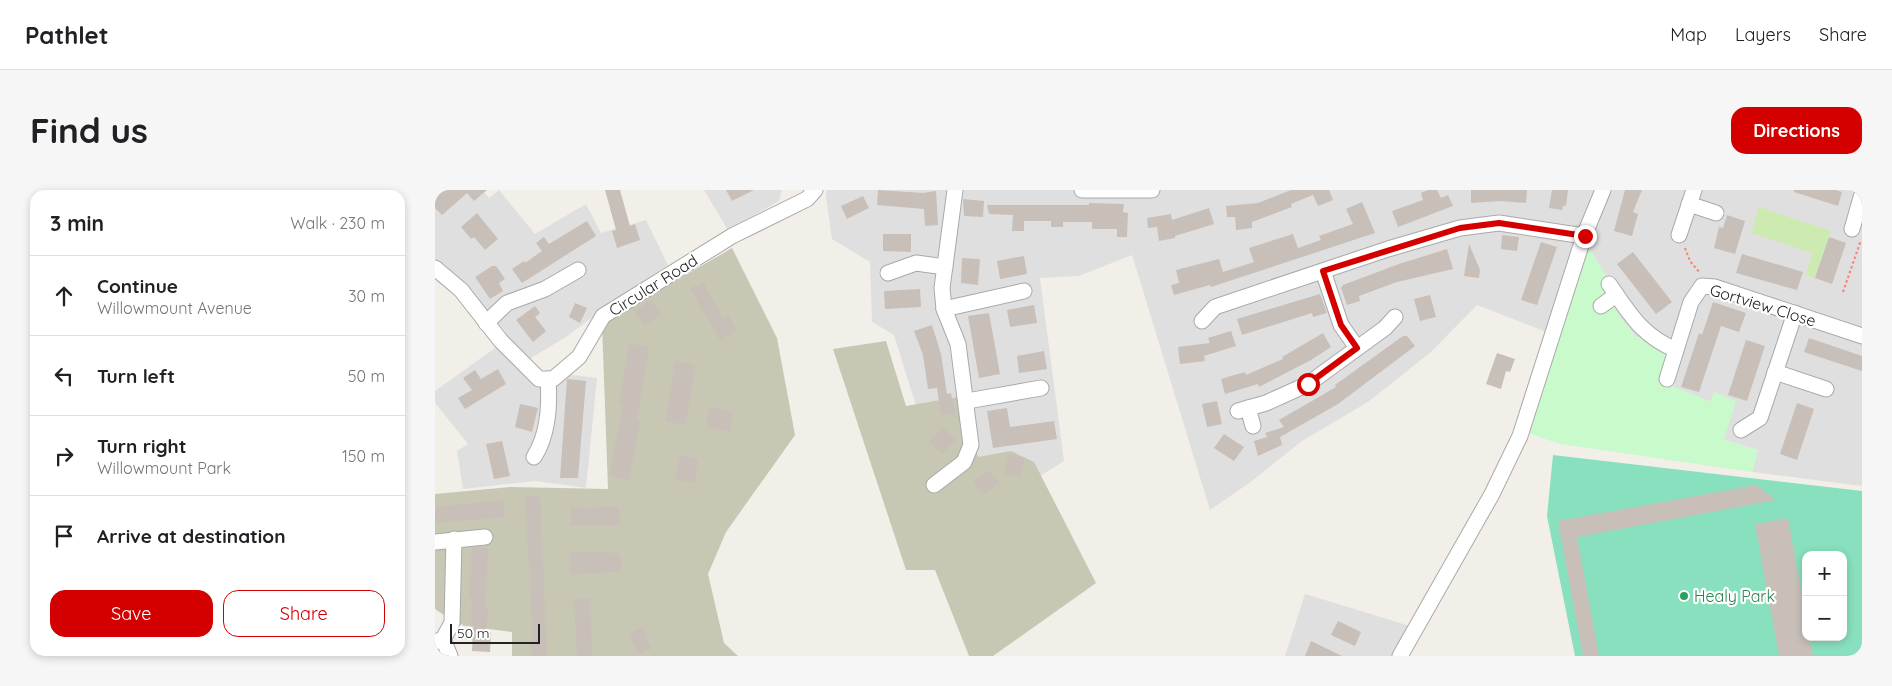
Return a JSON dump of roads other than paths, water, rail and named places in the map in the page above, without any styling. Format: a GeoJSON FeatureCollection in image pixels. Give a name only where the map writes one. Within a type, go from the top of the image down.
{"type":"FeatureCollection","features":[{"type":"Feature","properties":{"kind":"street","name":"Circular Road"},"geometry":{"type":"LineString","coordinates":[[548,379],[553,379],[579,357],[603,316],[732,236],[807,199],[815,190]]}},
{"type":"Feature","properties":{"kind":"street"},"geometry":{"type":"LineString","coordinates":[[934,484],[955,470],[969,454],[971,434],[958,344],[944,309],[942,288],[955,190]]}},
{"type":"Feature","properties":{"kind":"street"},"geometry":{"type":"LineString","coordinates":[[1082,190],[1152,190]]}},
{"type":"Feature","properties":{"kind":"street"},"geometry":{"type":"LineString","coordinates":[[1400,656],[1492,494],[1520,436],[1585,236],[1603,190]]}},
{"type":"Feature","properties":{"kind":"street"},"geometry":{"type":"LineString","coordinates":[[1857,233],[1862,194]]}},
{"type":"Feature","properties":{"kind":"street"},"geometry":{"type":"LineString","coordinates":[[1682,240],[1692,197],[1716,213]]}},
{"type":"Feature","properties":{"kind":"street"},"geometry":{"type":"LineString","coordinates":[[1202,321],[1215,307],[1460,228],[1499,223],[1585,236]]}},
{"type":"Feature","properties":{"kind":"street"},"geometry":{"type":"LineString","coordinates":[[887,273],[916,264],[945,267]]}},
{"type":"Feature","properties":{"kind":"street"},"geometry":{"type":"LineString","coordinates":[[435,268],[461,290],[487,322],[539,379],[548,379],[549,400],[541,446],[533,457]]}},
{"type":"Feature","properties":{"kind":"street"},"geometry":{"type":"LineString","coordinates":[[487,322],[507,303],[549,296],[578,270]]}},
{"type":"Feature","properties":{"kind":"street"},"geometry":{"type":"LineString","coordinates":[[1323,271],[1341,325],[1357,348]]}},
{"type":"Feature","properties":{"kind":"street","name":"Gortview Close"},"geometry":{"type":"LineString","coordinates":[[1667,379],[1691,302],[1702,286],[1715,287],[1862,336]]}},
{"type":"Feature","properties":{"kind":"street"},"geometry":{"type":"LineString","coordinates":[[1601,306],[1612,289],[1640,328],[1659,343],[1676,350]]}},
{"type":"Feature","properties":{"kind":"street"},"geometry":{"type":"LineString","coordinates":[[944,309],[1024,291]]}},
{"type":"Feature","properties":{"kind":"street"},"geometry":{"type":"LineString","coordinates":[[1741,430],[1760,418],[1795,313]]}},
{"type":"Feature","properties":{"kind":"street"},"geometry":{"type":"LineString","coordinates":[[1253,426],[1243,409],[1265,403],[1308,384],[1385,328],[1395,317]]}},
{"type":"Feature","properties":{"kind":"street"},"geometry":{"type":"LineString","coordinates":[[1775,372],[1826,389]]}},
{"type":"Feature","properties":{"kind":"street"},"geometry":{"type":"LineString","coordinates":[[967,401],[1033,394]]}},
{"type":"Feature","properties":{"kind":"street"},"geometry":{"type":"LineString","coordinates":[[435,542],[485,537]]}},
{"type":"Feature","properties":{"kind":"street"},"geometry":{"type":"LineString","coordinates":[[450,656],[439,640],[452,623],[454,539]]}},
{"type":"Feature","properties":{"kind":"place","name":"Healy Park"},"geometry":{"type":"Point","coordinates":[1684,596]}}]}
